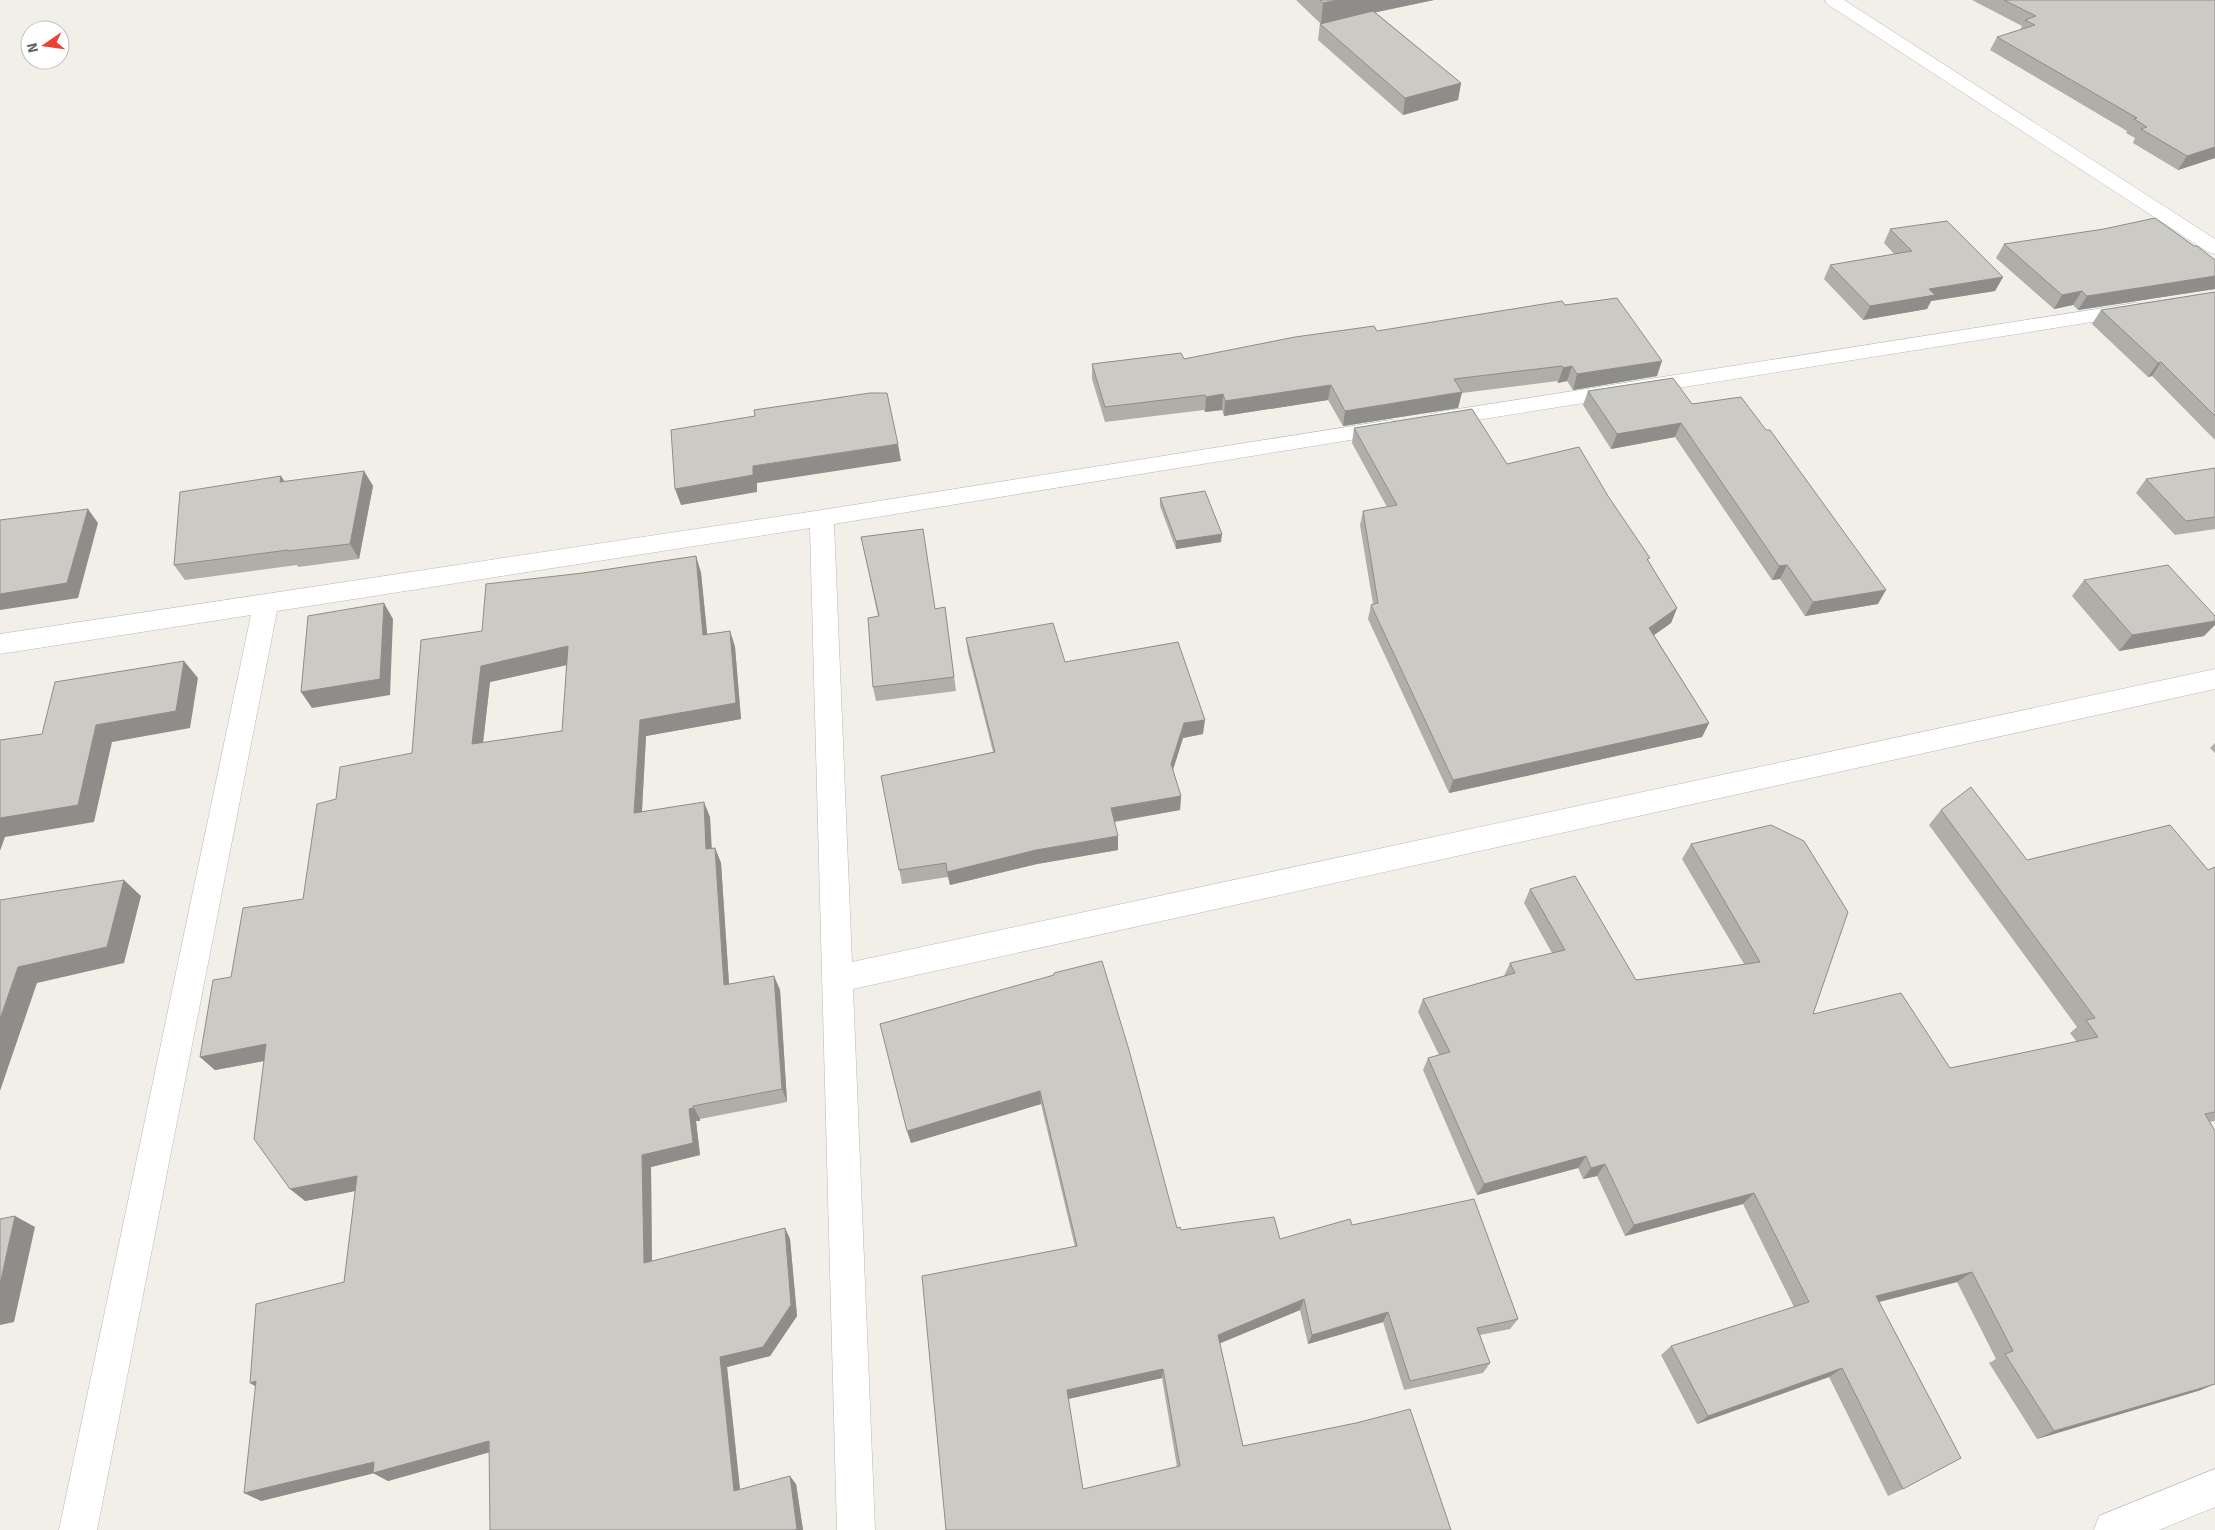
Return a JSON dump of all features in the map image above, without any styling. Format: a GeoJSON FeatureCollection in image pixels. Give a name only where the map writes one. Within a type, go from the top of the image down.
{"type":"FeatureCollection","features":[{"type":"Feature","properties":{"kind":"street"},"geometry":{"type":"LineString","coordinates":[[1833,0],[2215,248]]}},
{"type":"Feature","properties":{"kind":"street"},"geometry":{"type":"LineString","coordinates":[[0,644],[822,518],[2156,305]]}},
{"type":"Feature","properties":{"kind":"street"},"geometry":{"type":"LineString","coordinates":[[822,518],[856,1530]]}},
{"type":"Feature","properties":{"kind":"street"},"geometry":{"type":"LineString","coordinates":[[78,1530],[266,603]]}},
{"type":"Feature","properties":{"kind":"street"},"geometry":{"type":"LineString","coordinates":[[837,980],[2215,679]]}},
{"type":"Feature","properties":{"kind":"street"},"geometry":{"type":"LineString","coordinates":[[2113,1530],[2215,1488]]}},
{"type":"Feature","properties":{"kind":"building"},"geometry":{"type":"Polygon","coordinates":[[[1320,0],[1338,0],[1323,3],[1320,0]]]}},
{"type":"Feature","properties":{"kind":"building"},"geometry":{"type":"Polygon","coordinates":[[[2004,0],[2215,0],[2215,147],[2187,156],[2141,129],[2147,127],[2134,119],[2137,118],[1997,37],[2035,25],[2025,20],[2036,16],[2004,0]]]}},
{"type":"Feature","properties":{"kind":"building"},"geometry":{"type":"Polygon","coordinates":[[[1373,11],[1461,83],[1405,98],[1320,24],[1373,11]]]}},
{"type":"Feature","properties":{"kind":"building"},"geometry":{"type":"Polygon","coordinates":[[[2155,218],[2215,260],[2215,276],[2087,296],[2082,291],[2062,295],[2004,244],[2104,229],[2155,218]]]}},
{"type":"Feature","properties":{"kind":"building"},"geometry":{"type":"Polygon","coordinates":[[[1947,221],[2003,277],[1929,289],[1935,295],[1870,306],[1830,265],[1912,251],[1890,229],[1947,221]]]}},
{"type":"Feature","properties":{"kind":"building"},"geometry":{"type":"Polygon","coordinates":[[[2215,292],[2215,416],[2161,362],[2158,363],[2101,310],[2215,292]]]}},
{"type":"Feature","properties":{"kind":"building"},"geometry":{"type":"Polygon","coordinates":[[[1617,298],[1662,361],[1577,374],[1572,366],[1563,368],[1562,366],[1454,379],[1462,392],[1345,411],[1331,385],[1225,401],[1223,394],[1105,407],[1092,364],[1181,353],[1184,359],[1295,337],[1374,326],[1377,331],[1562,301],[1565,305],[1617,298]]]}},
{"type":"Feature","properties":{"kind":"building"},"geometry":{"type":"Polygon","coordinates":[[[1673,378],[1692,404],[1741,397],[1766,430],[1770,430],[1886,590],[1813,602],[1787,565],[1779,566],[1681,423],[1617,434],[1588,391],[1673,378]]]}},
{"type":"Feature","properties":{"kind":"building"},"geometry":{"type":"Polygon","coordinates":[[[870,393],[887,393],[898,444],[753,466],[753,475],[675,489],[671,430],[755,416],[754,410],[870,393]]]}},
{"type":"Feature","properties":{"kind":"building"},"geometry":{"type":"Polygon","coordinates":[[[1472,409],[1507,464],[1579,447],[1608,496],[1650,558],[1647,559],[1677,608],[1649,628],[1709,723],[1453,780],[1371,605],[1378,603],[1363,511],[1397,505],[1354,428],[1472,409]]]}},
{"type":"Feature","properties":{"kind":"building"},"geometry":{"type":"Polygon","coordinates":[[[2215,468],[2215,517],[2186,521],[2146,479],[2215,468]]]}},
{"type":"Feature","properties":{"kind":"building"},"geometry":{"type":"Polygon","coordinates":[[[364,471],[350,544],[174,565],[180,492],[281,476],[280,482],[364,471]]]}},
{"type":"Feature","properties":{"kind":"building"},"geometry":{"type":"Polygon","coordinates":[[[1205,491],[1222,534],[1176,541],[1160,498],[1205,491]]]}},
{"type":"Feature","properties":{"kind":"building"},"geometry":{"type":"Polygon","coordinates":[[[88,509],[67,583],[0,594],[0,520],[88,509]]]}},
{"type":"Feature","properties":{"kind":"building"},"geometry":{"type":"Polygon","coordinates":[[[923,529],[935,609],[945,607],[954,677],[873,687],[868,618],[879,616],[861,537],[923,529]]]}},
{"type":"Feature","properties":{"kind":"building"},"geometry":{"type":"Polygon","coordinates":[[[696,556],[703,635],[730,631],[736,703],[640,720],[634,813],[704,802],[706,849],[715,848],[724,985],[774,976],[782,1089],[693,1106],[693,1108],[689,1109],[693,1143],[642,1155],[644,1263],[785,1228],[791,1305],[763,1347],[720,1357],[734,1491],[790,1476],[797,1529],[490,1530],[489,1441],[373,1473],[374,1462],[244,1493],[256,1381],[250,1383],[256,1304],[344,1282],[357,1176],[290,1189],[254,1139],[266,1044],[200,1057],[213,980],[231,977],[243,908],[303,899],[317,804],[336,799],[340,767],[412,753],[421,640],[482,631],[486,584],[583,573],[696,556]],[[568,646],[481,666],[472,744],[562,731],[568,646]]]}},
{"type":"Feature","properties":{"kind":"building"},"geometry":{"type":"Polygon","coordinates":[[[2168,565],[2215,616],[2215,621],[2132,635],[2084,580],[2168,565]]]}},
{"type":"Feature","properties":{"kind":"building"},"geometry":{"type":"Polygon","coordinates":[[[384,603],[380,679],[301,692],[308,616],[384,603]]]}},
{"type":"Feature","properties":{"kind":"building"},"geometry":{"type":"Polygon","coordinates":[[[1053,623],[1065,662],[1178,642],[1205,720],[1184,723],[1171,764],[1181,796],[1111,808],[1118,836],[1036,850],[947,872],[946,863],[899,870],[881,776],[995,752],[966,638],[1053,623]]]}},
{"type":"Feature","properties":{"kind":"building"},"geometry":{"type":"Polygon","coordinates":[[[184,661],[176,711],[96,725],[78,805],[0,818],[0,740],[42,734],[55,682],[184,661]]]}},
{"type":"Feature","properties":{"kind":"building"},"geometry":{"type":"Polygon","coordinates":[[[1971,787],[2027,860],[2170,825],[2208,870],[2215,867],[2215,1112],[2205,1114],[2215,1131],[2215,1384],[2054,1431],[2005,1354],[2013,1351],[1972,1272],[1876,1296],[1961,1458],[1903,1489],[1842,1368],[1708,1416],[1671,1346],[1809,1302],[1754,1193],[1634,1225],[1605,1164],[1591,1168],[1586,1156],[1484,1184],[1428,1058],[1450,1052],[1423,999],[1515,973],[1510,963],[1565,950],[1530,889],[1575,876],[1636,980],[1760,962],[1691,844],[1771,825],[1804,841],[1848,912],[1813,1014],[1901,993],[1950,1068],[2098,1037],[2086,1020],[2095,1018],[1941,810],[1971,787]]]}},
{"type":"Feature","properties":{"kind":"building"},"geometry":{"type":"Polygon","coordinates":[[[124,880],[107,947],[18,967],[0,1019],[0,900],[124,880]]]}},
{"type":"Feature","properties":{"kind":"building"},"geometry":{"type":"Polygon","coordinates":[[[1102,961],[1129,1050],[1177,1228],[1180,1227],[1181,1230],[1274,1217],[1280,1239],[1350,1219],[1352,1225],[1474,1199],[1518,1319],[1477,1328],[1490,1363],[1410,1381],[1388,1312],[1312,1335],[1304,1299],[1218,1335],[1243,1446],[1356,1423],[1410,1409],[1451,1530],[946,1530],[922,1276],[1077,1246],[1040,1091],[907,1131],[880,1024],[1054,975],[1054,973],[1102,961]],[[1163,1369],[1067,1390],[1083,1489],[1180,1466],[1163,1369]]]}},
{"type":"Feature","properties":{"kind":"building"},"geometry":{"type":"Polygon","coordinates":[[[15,1216],[0,1284],[0,1219],[15,1216]]]}}]}
